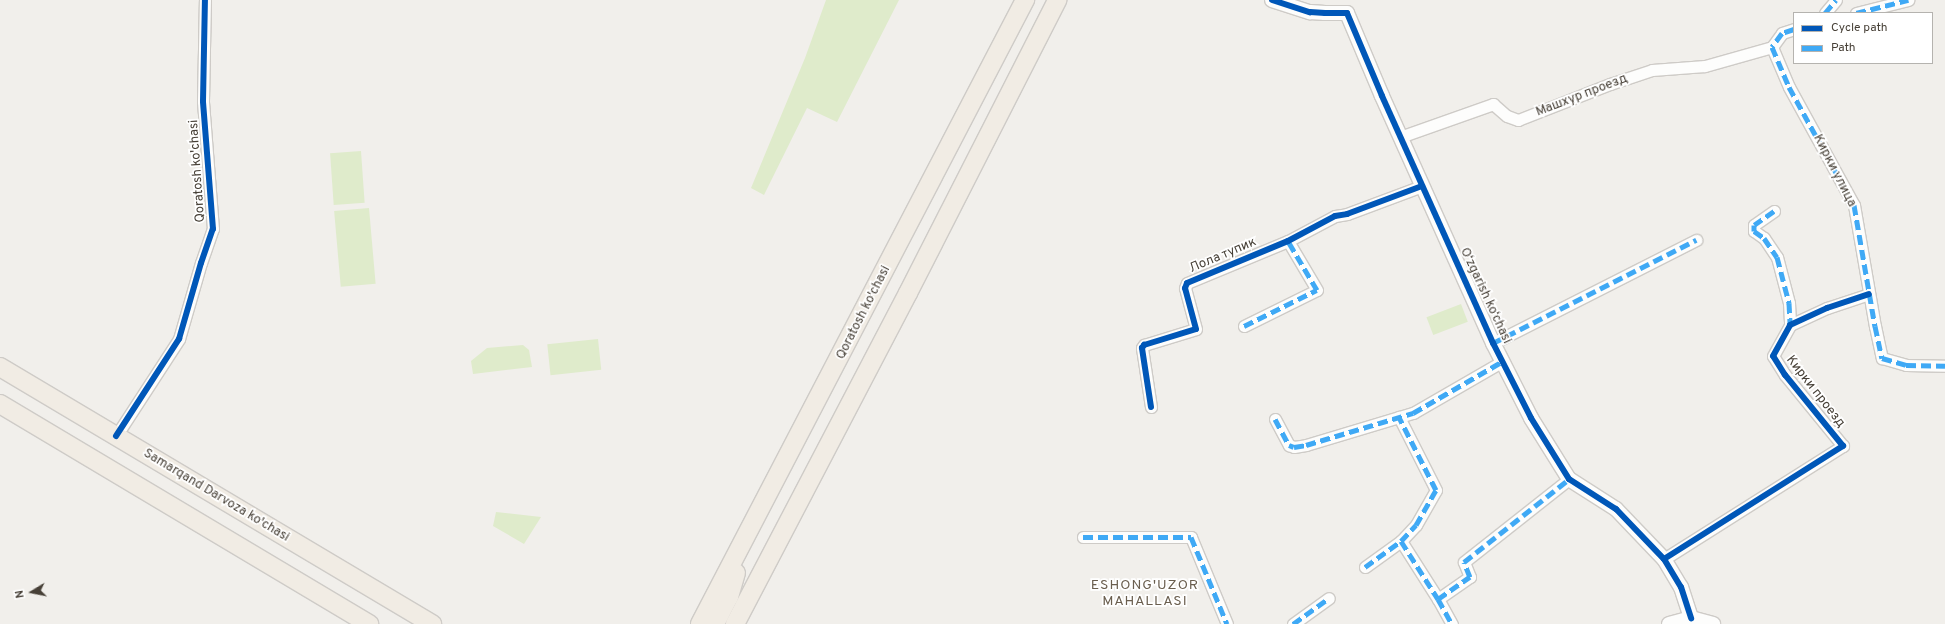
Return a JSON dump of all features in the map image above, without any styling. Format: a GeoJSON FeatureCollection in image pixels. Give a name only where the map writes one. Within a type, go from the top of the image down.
{"type":"FeatureCollection","features":[{"type":"Feature","properties":{"kind":"main road","name":"Qoratosh ko'chasi"},"geometry":{"type":"LineString","coordinates":[[700,624],[1025,0]]}},
{"type":"Feature","properties":{"kind":"main road"},"geometry":{"type":"LineString","coordinates":[[735,624],[908,293],[1057,0]]}},
{"type":"Feature","properties":{"kind":"main road","name":"Samarqand Darvoza ko'chasi"},"geometry":{"type":"LineString","coordinates":[[0,367],[432,624]]}},
{"type":"Feature","properties":{"kind":"main road"},"geometry":{"type":"LineString","coordinates":[[0,404],[369,624]]}},
{"type":"Feature","properties":{"kind":"main road"},"geometry":{"type":"LineString","coordinates":[[715,624],[729,597],[748,534]]}},
{"type":"Feature","properties":{"kind":"street","name":"Qoratosh ko'chasi"},"geometry":{"type":"LineString","coordinates":[[116,436],[179,339],[194,292],[201,263],[213,229],[203,101],[205,0]]}},
{"type":"Feature","properties":{"kind":"street","name":"O‘zgarish ko‘chasi"},"geometry":{"type":"LineString","coordinates":[[1272,0],[1310,12],[1347,13],[1400,137],[1493,343],[1531,418],[1569,479],[1616,509],[1664,559],[1681,587],[1691,618]]}},
{"type":"Feature","properties":{"kind":"street"},"geometry":{"type":"LineString","coordinates":[[1826,12],[1836,0]]}},
{"type":"Feature","properties":{"kind":"street"},"geometry":{"type":"LineString","coordinates":[[1860,12],[1908,0]]}},
{"type":"Feature","properties":{"kind":"street"},"geometry":{"type":"LineString","coordinates":[[1772,47],[1782,33],[1793,29]]}},
{"type":"Feature","properties":{"kind":"street","name":"Машхур проезд"},"geometry":{"type":"LineString","coordinates":[[1400,137],[1493,104],[1507,116],[1518,120],[1610,84],[1652,70],[1706,66],[1772,47]]}},
{"type":"Feature","properties":{"kind":"street","name":"Кирки улица"},"geometry":{"type":"LineString","coordinates":[[1772,47],[1789,87],[1854,205],[1869,294],[1882,358],[1906,365],[1945,366]]}},
{"type":"Feature","properties":{"kind":"street","name":"Лола тупик"},"geometry":{"type":"LineString","coordinates":[[1151,407],[1142,348],[1144,345],[1196,329],[1185,285],[1288,241],[1335,216],[1347,214],[1422,186]]}},
{"type":"Feature","properties":{"kind":"street"},"geometry":{"type":"LineString","coordinates":[[1774,211],[1754,225],[1754,231],[1764,238],[1777,257],[1789,303],[1790,325],[1827,308],[1869,294]]}},
{"type":"Feature","properties":{"kind":"street"},"geometry":{"type":"LineString","coordinates":[[1493,343],[1696,240]]}},
{"type":"Feature","properties":{"kind":"street"},"geometry":{"type":"LineString","coordinates":[[1244,326],[1317,290],[1288,241]]}},
{"type":"Feature","properties":{"kind":"street","name":"Кирки проезд"},"geometry":{"type":"LineString","coordinates":[[1664,559],[1843,446],[1785,375],[1773,356],[1790,325]]}},
{"type":"Feature","properties":{"kind":"street"},"geometry":{"type":"LineString","coordinates":[[1275,419],[1285,441],[1294,447],[1413,413],[1503,361]]}},
{"type":"Feature","properties":{"kind":"street"},"geometry":{"type":"LineString","coordinates":[[1365,567],[1401,541],[1416,525],[1436,490],[1399,418]]}},
{"type":"Feature","properties":{"kind":"street"},"geometry":{"type":"LineString","coordinates":[[1438,599],[1470,577],[1464,562],[1569,479]]}},
{"type":"Feature","properties":{"kind":"street"},"geometry":{"type":"LineString","coordinates":[[1083,537],[1191,537],[1227,624]]}},
{"type":"Feature","properties":{"kind":"street"},"geometry":{"type":"LineString","coordinates":[[1401,541],[1452,624]]}},
{"type":"Feature","properties":{"kind":"street"},"geometry":{"type":"LineString","coordinates":[[1293,624],[1329,598]]}},
{"type":"Feature","properties":{"kind":"street"},"geometry":{"type":"LineString","coordinates":[[1669,624],[1691,618],[1713,624]]}},
{"type":"Feature","properties":{"kind":"green space"},"geometry":{"type":"Polygon","coordinates":[[[826,0],[899,0],[837,122],[807,108],[764,195],[751,188],[805,58],[826,0]]]}},
{"type":"Feature","properties":{"kind":"green space"},"geometry":{"type":"Polygon","coordinates":[[[361,151],[365,203],[334,205],[330,153],[361,151]]]}},
{"type":"Feature","properties":{"kind":"green space"},"geometry":{"type":"Polygon","coordinates":[[[369,208],[376,284],[341,287],[334,211],[369,208]]]}},
{"type":"Feature","properties":{"kind":"green space"},"geometry":{"type":"Polygon","coordinates":[[[1461,304],[1468,322],[1433,335],[1426,317],[1461,304]]]}},
{"type":"Feature","properties":{"kind":"green space"},"geometry":{"type":"Polygon","coordinates":[[[598,339],[601,370],[551,375],[547,344],[598,339]]]}},
{"type":"Feature","properties":{"kind":"green space"},"geometry":{"type":"Polygon","coordinates":[[[523,345],[529,350],[532,367],[473,374],[471,361],[487,348],[523,345]]]}},
{"type":"Feature","properties":{"kind":"green space"},"geometry":{"type":"Polygon","coordinates":[[[496,512],[541,517],[524,544],[493,526],[496,512]]]}},
{"type":"Feature","properties":{"kind":"marked path"},"geometry":{"type":"LineString","coordinates":[[1826,12],[1836,0]]}},
{"type":"Feature","properties":{"kind":"marked path"},"geometry":{"type":"LineString","coordinates":[[1860,12],[1908,0]]}},
{"type":"Feature","properties":{"kind":"marked path"},"geometry":{"type":"LineString","coordinates":[[1793,29],[1782,33],[1772,47],[1789,87],[1854,205],[1882,358],[1906,365],[1945,366]]}},
{"type":"Feature","properties":{"kind":"marked path"},"geometry":{"type":"LineString","coordinates":[[1774,211],[1754,225],[1754,231],[1764,238],[1777,257],[1789,303],[1790,325]]}},
{"type":"Feature","properties":{"kind":"marked path"},"geometry":{"type":"LineString","coordinates":[[1493,343],[1696,240]]}},
{"type":"Feature","properties":{"kind":"marked path"},"geometry":{"type":"LineString","coordinates":[[1244,326],[1317,290],[1288,241]]}},
{"type":"Feature","properties":{"kind":"marked path"},"geometry":{"type":"LineString","coordinates":[[1275,419],[1289,445],[1294,447],[1306,445],[1413,413],[1503,361]]}},
{"type":"Feature","properties":{"kind":"marked path"},"geometry":{"type":"LineString","coordinates":[[1365,567],[1401,541],[1416,525],[1436,490],[1399,417]]}},
{"type":"Feature","properties":{"kind":"marked path"},"geometry":{"type":"LineString","coordinates":[[1438,599],[1470,577],[1464,562],[1569,479]]}},
{"type":"Feature","properties":{"kind":"marked path"},"geometry":{"type":"LineString","coordinates":[[1083,537],[1191,537],[1227,624]]}},
{"type":"Feature","properties":{"kind":"marked path"},"geometry":{"type":"LineString","coordinates":[[1401,541],[1452,624]]}},
{"type":"Feature","properties":{"kind":"marked path"},"geometry":{"type":"LineString","coordinates":[[1293,624],[1329,598]]}},
{"type":"Feature","properties":{"kind":"cycle path"},"geometry":{"type":"LineString","coordinates":[[116,436],[179,339],[201,263],[213,229],[203,101],[205,0]]}},
{"type":"Feature","properties":{"kind":"cycle path"},"geometry":{"type":"LineString","coordinates":[[1272,0],[1310,12],[1347,13],[1382,96],[1493,343],[1531,418],[1569,479],[1616,509],[1664,559],[1681,587],[1691,618]]}},
{"type":"Feature","properties":{"kind":"cycle path"},"geometry":{"type":"LineString","coordinates":[[1151,407],[1142,348],[1144,345],[1196,329],[1185,288],[1187,283],[1288,241],[1335,216],[1347,214],[1422,186]]}},
{"type":"Feature","properties":{"kind":"cycle path"},"geometry":{"type":"LineString","coordinates":[[1664,559],[1843,446],[1785,375],[1773,356],[1790,325],[1827,308],[1869,294]]}},
{"type":"Feature","properties":{"kind":"district","name":"ESHONG'UZOR MAHALLASI"},"geometry":{"type":"Point","coordinates":[1145,594]}}]}
